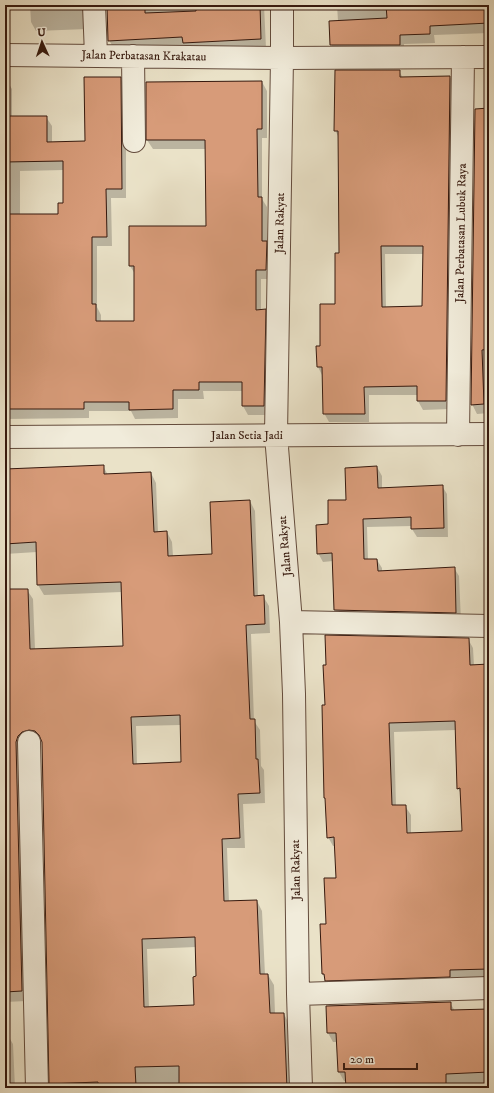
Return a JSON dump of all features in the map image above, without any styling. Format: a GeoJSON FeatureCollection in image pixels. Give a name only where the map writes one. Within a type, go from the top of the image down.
{"type":"FeatureCollection","features":[{"type":"Feature","properties":{"kind":"street"},"geometry":{"type":"LineString","coordinates":[[94,5],[96,55]]}},
{"type":"Feature","properties":{"kind":"street","name":"Jalan Rakyat"},"geometry":{"type":"LineString","coordinates":[[282,5],[276,435],[291,622],[294,694],[298,994],[301,1088]]}},
{"type":"Feature","properties":{"kind":"street","name":"Jalan Perbatasan Krakatau"},"geometry":{"type":"LineString","coordinates":[[5,55],[282,58],[463,57]]}},
{"type":"Feature","properties":{"kind":"street"},"geometry":{"type":"LineString","coordinates":[[133,56],[134,141]]}},
{"type":"Feature","properties":{"kind":"street"},"geometry":{"type":"LineString","coordinates":[[463,57],[489,57]]}},
{"type":"Feature","properties":{"kind":"street","name":"Jalan Perbatasan Lubuk Raya"},"geometry":{"type":"LineString","coordinates":[[458,435],[463,57]]}},
{"type":"Feature","properties":{"kind":"street","name":"Jalan Setia Jadi"},"geometry":{"type":"LineString","coordinates":[[5,437],[489,434]]}},
{"type":"Feature","properties":{"kind":"street"},"geometry":{"type":"LineString","coordinates":[[291,622],[489,626]]}},
{"type":"Feature","properties":{"kind":"street"},"geometry":{"type":"LineString","coordinates":[[29,742],[37,1088]]}},
{"type":"Feature","properties":{"kind":"street"},"geometry":{"type":"LineString","coordinates":[[298,994],[489,988]]}},
{"type":"Feature","properties":{"kind":"building"},"geometry":{"type":"Polygon","coordinates":[[[107,5],[145,5],[145,13],[196,11],[196,5],[260,5],[261,39],[183,43],[182,37],[108,41],[107,5]]]}},
{"type":"Feature","properties":{"kind":"building"},"geometry":{"type":"Polygon","coordinates":[[[386,5],[489,5],[489,23],[430,26],[430,34],[400,35],[400,45],[330,45],[329,21],[387,18],[386,5]]]}},
{"type":"Feature","properties":{"kind":"building"},"geometry":{"type":"Polygon","coordinates":[[[335,70],[400,70],[400,77],[450,76],[446,401],[417,401],[417,386],[364,387],[365,414],[323,414],[322,367],[317,367],[316,346],[320,346],[320,304],[335,304],[335,253],[339,253],[338,131],[334,131],[335,70]],[[381,246],[382,307],[422,306],[423,246],[381,246]]]}},
{"type":"Feature","properties":{"kind":"building"},"geometry":{"type":"Polygon","coordinates":[[[84,77],[121,77],[122,189],[106,189],[107,237],[92,237],[92,304],[96,304],[96,321],[134,321],[134,266],[129,266],[129,226],[206,226],[205,140],[146,140],[146,82],[262,81],[262,129],[257,129],[258,197],[262,197],[262,241],[267,241],[266,270],[256,270],[256,310],[266,309],[264,406],[242,406],[242,382],[199,382],[199,390],[173,390],[173,409],[129,410],[129,402],[84,402],[84,409],[5,409],[5,214],[58,214],[58,203],[63,203],[63,161],[5,162],[5,116],[47,116],[47,142],[85,141],[84,77]]]}},
{"type":"Feature","properties":{"kind":"building"},"geometry":{"type":"Polygon","coordinates":[[[489,108],[489,349],[482,350],[484,404],[471,405],[475,109],[489,108]]]}},
{"type":"Feature","properties":{"kind":"building"},"geometry":{"type":"Polygon","coordinates":[[[104,465],[104,474],[151,472],[154,532],[167,531],[168,556],[212,554],[210,502],[250,500],[254,596],[264,595],[265,624],[246,625],[250,719],[255,719],[256,759],[258,759],[260,793],[238,794],[240,838],[222,839],[224,901],[257,900],[260,974],[268,974],[270,1013],[284,1013],[287,1088],[179,1088],[179,1066],[135,1067],[136,1086],[98,1087],[98,1082],[49,1084],[42,742],[39,735],[35,731],[29,730],[22,732],[18,736],[16,742],[22,991],[5,992],[5,589],[28,589],[30,649],[123,646],[121,582],[37,585],[36,542],[5,544],[5,469],[104,465]],[[180,715],[131,717],[133,764],[181,762],[180,715]],[[195,937],[142,939],[144,1007],[194,1005],[193,977],[196,976],[195,937]]]}},
{"type":"Feature","properties":{"kind":"building"},"geometry":{"type":"Polygon","coordinates":[[[377,466],[378,488],[443,485],[444,528],[411,529],[411,517],[363,519],[364,559],[377,559],[378,571],[455,567],[456,613],[334,610],[332,553],[317,554],[316,525],[328,524],[328,500],[346,500],[345,468],[377,466]]]}},
{"type":"Feature","properties":{"kind":"building"},"geometry":{"type":"Polygon","coordinates":[[[325,635],[469,638],[470,665],[489,664],[489,969],[450,970],[450,977],[325,981],[324,974],[322,974],[320,924],[326,924],[324,878],[336,878],[334,837],[327,838],[324,798],[322,705],[325,705],[323,665],[326,665],[325,635]],[[455,721],[389,723],[392,805],[406,805],[407,833],[462,831],[460,788],[457,789],[455,721]]]}},
{"type":"Feature","properties":{"kind":"building"},"geometry":{"type":"Polygon","coordinates":[[[451,1002],[451,1010],[489,1009],[489,1072],[446,1074],[446,1088],[346,1088],[345,1072],[338,1072],[336,1033],[327,1033],[326,1006],[451,1002]]]}}]}
